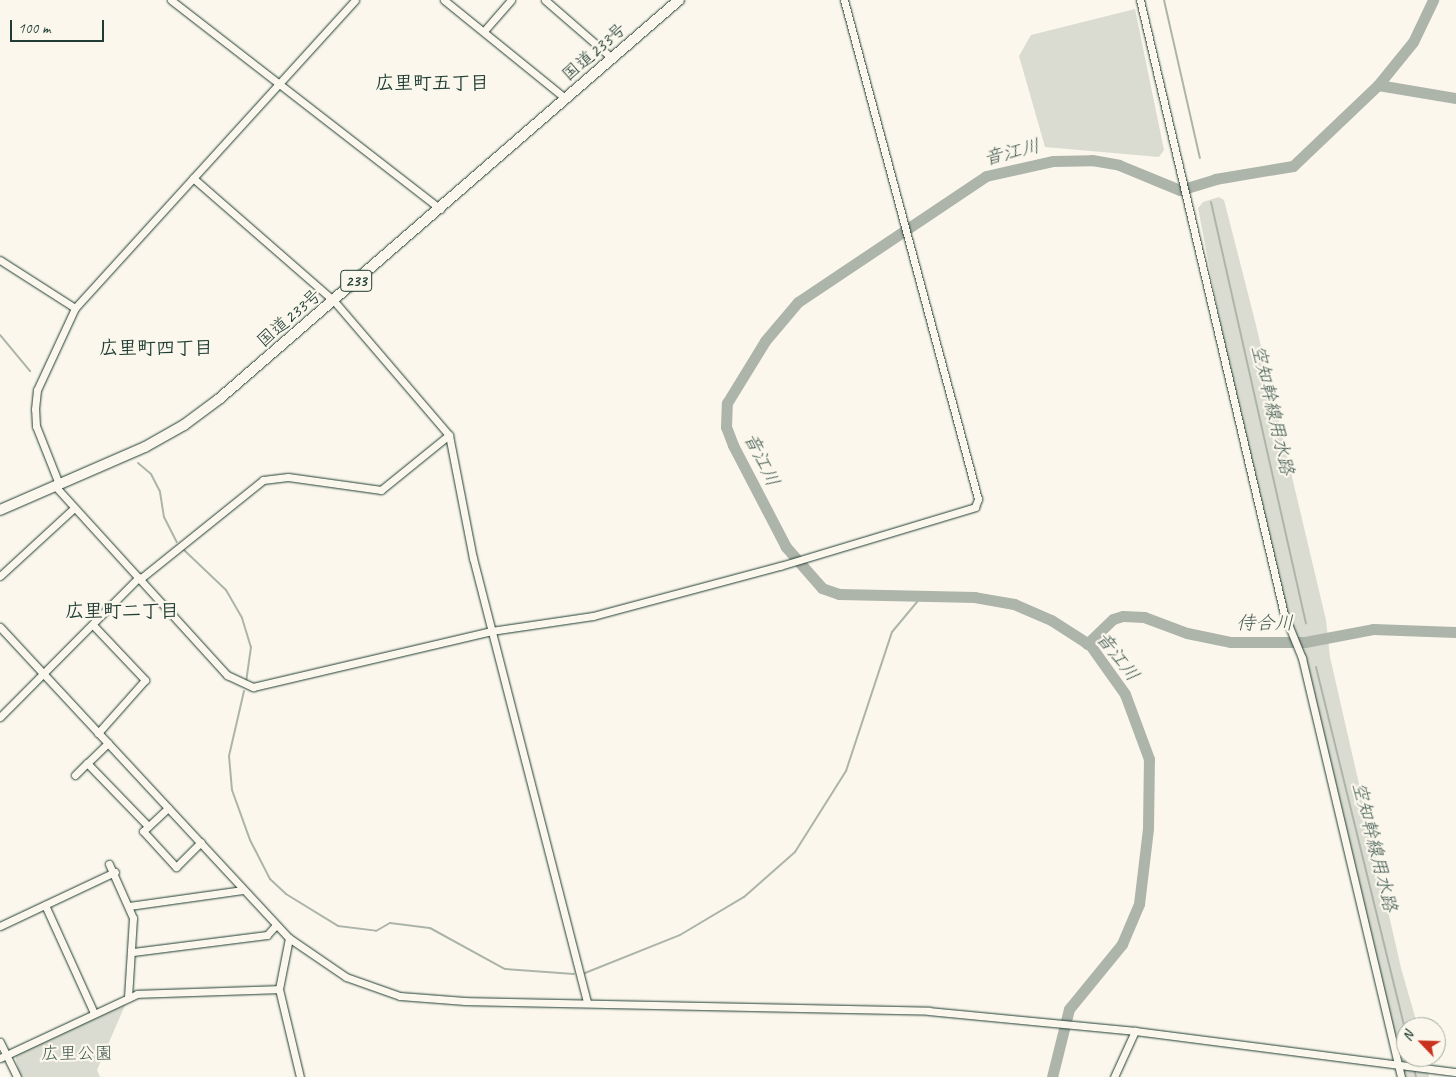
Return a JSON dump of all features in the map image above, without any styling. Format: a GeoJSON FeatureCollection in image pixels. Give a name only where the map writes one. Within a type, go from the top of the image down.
{"type":"FeatureCollection","features":[{"type":"Feature","properties":{"kind":"highway","name":"国道233号"},"geometry":{"type":"LineString","coordinates":[[0,510],[184,425],[334,301],[679,0]]}},
{"type":"Feature","properties":{"kind":"street"},"geometry":{"type":"LineString","coordinates":[[171,0],[440,208]]}},
{"type":"Feature","properties":{"kind":"street"},"geometry":{"type":"LineString","coordinates":[[355,0],[75,308],[37,390],[36,426],[57,485],[74,508],[227,675],[254,687],[491,631],[593,616],[802,560],[974,507],[978,499],[844,0]]}},
{"type":"Feature","properties":{"kind":"street"},"geometry":{"type":"LineString","coordinates":[[444,0],[565,98]]}},
{"type":"Feature","properties":{"kind":"street"},"geometry":{"type":"LineString","coordinates":[[484,31],[511,0]]}},
{"type":"Feature","properties":{"kind":"street"},"geometry":{"type":"LineString","coordinates":[[545,0],[612,58]]}},
{"type":"Feature","properties":{"kind":"street"},"geometry":{"type":"LineString","coordinates":[[1140,0],[1284,614],[1296,635],[1396,1044]]}},
{"type":"Feature","properties":{"kind":"street"},"geometry":{"type":"LineString","coordinates":[[192,178],[334,301],[449,435],[491,631],[587,1003]]}},
{"type":"Feature","properties":{"kind":"street"},"geometry":{"type":"LineString","coordinates":[[0,260],[75,308]]}},
{"type":"Feature","properties":{"kind":"street"},"geometry":{"type":"LineString","coordinates":[[0,717],[45,675],[140,578],[263,480],[288,477],[381,490],[449,435]]}},
{"type":"Feature","properties":{"kind":"street"},"geometry":{"type":"LineString","coordinates":[[0,576],[74,508]]}},
{"type":"Feature","properties":{"kind":"street"},"geometry":{"type":"LineString","coordinates":[[93,625],[145,680],[98,732]]}},
{"type":"Feature","properties":{"kind":"street"},"geometry":{"type":"LineString","coordinates":[[0,627],[290,938],[346,977],[400,996],[587,1003],[929,1011],[1134,1031],[1396,1063]]}},
{"type":"Feature","properties":{"kind":"street"},"geometry":{"type":"LineString","coordinates":[[75,775],[108,743]]}},
{"type":"Feature","properties":{"kind":"street"},"geometry":{"type":"LineString","coordinates":[[87,763],[148,826]]}},
{"type":"Feature","properties":{"kind":"street"},"geometry":{"type":"LineString","coordinates":[[168,808],[143,831],[176,867],[201,842]]}},
{"type":"Feature","properties":{"kind":"street"},"geometry":{"type":"LineString","coordinates":[[109,864],[115,872],[130,906],[133,952],[128,998]]}},
{"type":"Feature","properties":{"kind":"street"},"geometry":{"type":"LineString","coordinates":[[0,926],[115,872]]}},
{"type":"Feature","properties":{"kind":"street"},"geometry":{"type":"LineString","coordinates":[[130,906],[244,890]]}},
{"type":"Feature","properties":{"kind":"street"},"geometry":{"type":"LineString","coordinates":[[45,906],[94,1013]]}},
{"type":"Feature","properties":{"kind":"street"},"geometry":{"type":"LineString","coordinates":[[133,952],[267,935],[276,925]]}},
{"type":"Feature","properties":{"kind":"street"},"geometry":{"type":"LineString","coordinates":[[290,938],[278,989],[300,1077]]}},
{"type":"Feature","properties":{"kind":"street"},"geometry":{"type":"LineString","coordinates":[[3,1057],[94,1013],[128,998],[147,993],[278,989]]}},
{"type":"Feature","properties":{"kind":"street"},"geometry":{"type":"LineString","coordinates":[[1114,1077],[1134,1031]]}},
{"type":"Feature","properties":{"kind":"street"},"geometry":{"type":"LineString","coordinates":[[0,1042],[3,1057],[17,1077]]}},
{"type":"Feature","properties":{"kind":"street"},"geometry":{"type":"LineString","coordinates":[[1419,1067],[1456,1072]]}},
{"type":"Feature","properties":{"kind":"green space"},"geometry":{"type":"Polygon","coordinates":[[[1135,9],[1164,150],[1159,157],[1045,147],[1019,56],[1031,35],[1135,9]]]}},
{"type":"Feature","properties":{"kind":"green space"},"geometry":{"type":"Polygon","coordinates":[[[1219,197],[1224,200],[1254,317],[1326,620],[1330,657],[1401,968],[1415,1017],[1396,1017],[1396,1056],[1302,658],[1290,629],[1240,428],[1198,208],[1203,202],[1219,197]]]}},
{"type":"Feature","properties":{"kind":"green space","name":"広里公園"},"geometry":{"type":"Polygon","coordinates":[[[126,1003],[97,1070],[100,1077],[20,1077],[15,1055],[126,1003]]]}},
{"type":"Feature","properties":{"kind":"green space"},"geometry":{"type":"Polygon","coordinates":[[[1399,1067],[1427,1067],[1429,1077],[1401,1077],[1399,1067]]]}},
{"type":"Feature","properties":{"kind":"waterway","name":"空知幹線用水路"},"geometry":{"type":"LineString","coordinates":[[1164,0],[1200,158]]}},
{"type":"Feature","properties":{"kind":"waterway","name":"音江川"},"geometry":{"type":"LineString","coordinates":[[1052,1077],[1069,1009],[1122,944],[1139,904],[1148,828],[1149,759],[1125,694],[1090,645],[1051,620],[1014,604],[975,597],[839,594],[822,588],[786,547],[733,445],[726,427],[727,403],[765,341],[798,302],[986,176],[1053,161],[1092,160],[1119,165],[1180,190],[1215,179],[1293,166],[1378,85],[1413,42],[1433,0]]}},
{"type":"Feature","properties":{"kind":"waterway"},"geometry":{"type":"LineString","coordinates":[[1378,85],[1456,98]]}},
{"type":"Feature","properties":{"kind":"waterway","name":"空知幹線用水路"},"geometry":{"type":"LineString","coordinates":[[1211,202],[1306,623]]}},
{"type":"Feature","properties":{"kind":"waterway"},"geometry":{"type":"LineString","coordinates":[[0,335],[30,371]]}},
{"type":"Feature","properties":{"kind":"waterway"},"geometry":{"type":"LineString","coordinates":[[138,463],[151,474],[160,492],[164,517],[177,542]]}},
{"type":"Feature","properties":{"kind":"waterway"},"geometry":{"type":"LineString","coordinates":[[184,550],[226,590],[242,618],[251,647],[246,681]]}},
{"type":"Feature","properties":{"kind":"waterway"},"geometry":{"type":"LineString","coordinates":[[585,973],[680,935],[744,897],[795,852],[846,771],[892,632],[922,596]]}},
{"type":"Feature","properties":{"kind":"waterway","name":"侍合川"},"geometry":{"type":"LineString","coordinates":[[1087,644],[1113,619],[1123,616],[1144,617],[1187,633],[1231,642],[1305,642],[1373,629],[1456,632]]}},
{"type":"Feature","properties":{"kind":"waterway","name":"空知幹線用水路"},"geometry":{"type":"LineString","coordinates":[[1316,667],[1402,1017]]}},
{"type":"Feature","properties":{"kind":"waterway"},"geometry":{"type":"LineString","coordinates":[[244,691],[229,756],[232,790],[250,840],[270,879],[286,894],[338,926],[376,931],[390,923],[430,928],[505,969],[574,974]]}},
{"type":"Feature","properties":{"kind":"waterway","name":"空知幹線用水路"},"geometry":{"type":"LineString","coordinates":[[1414,1069],[1416,1077]]}},
{"type":"Feature","properties":{"kind":"district","name":"広里町五丁目"},"geometry":{"type":"Point","coordinates":[432,84]}},
{"type":"Feature","properties":{"kind":"district","name":"広里町四丁目"},"geometry":{"type":"Point","coordinates":[156,349]}},
{"type":"Feature","properties":{"kind":"district","name":"広里町二丁目"},"geometry":{"type":"Point","coordinates":[122,612]}}]}
